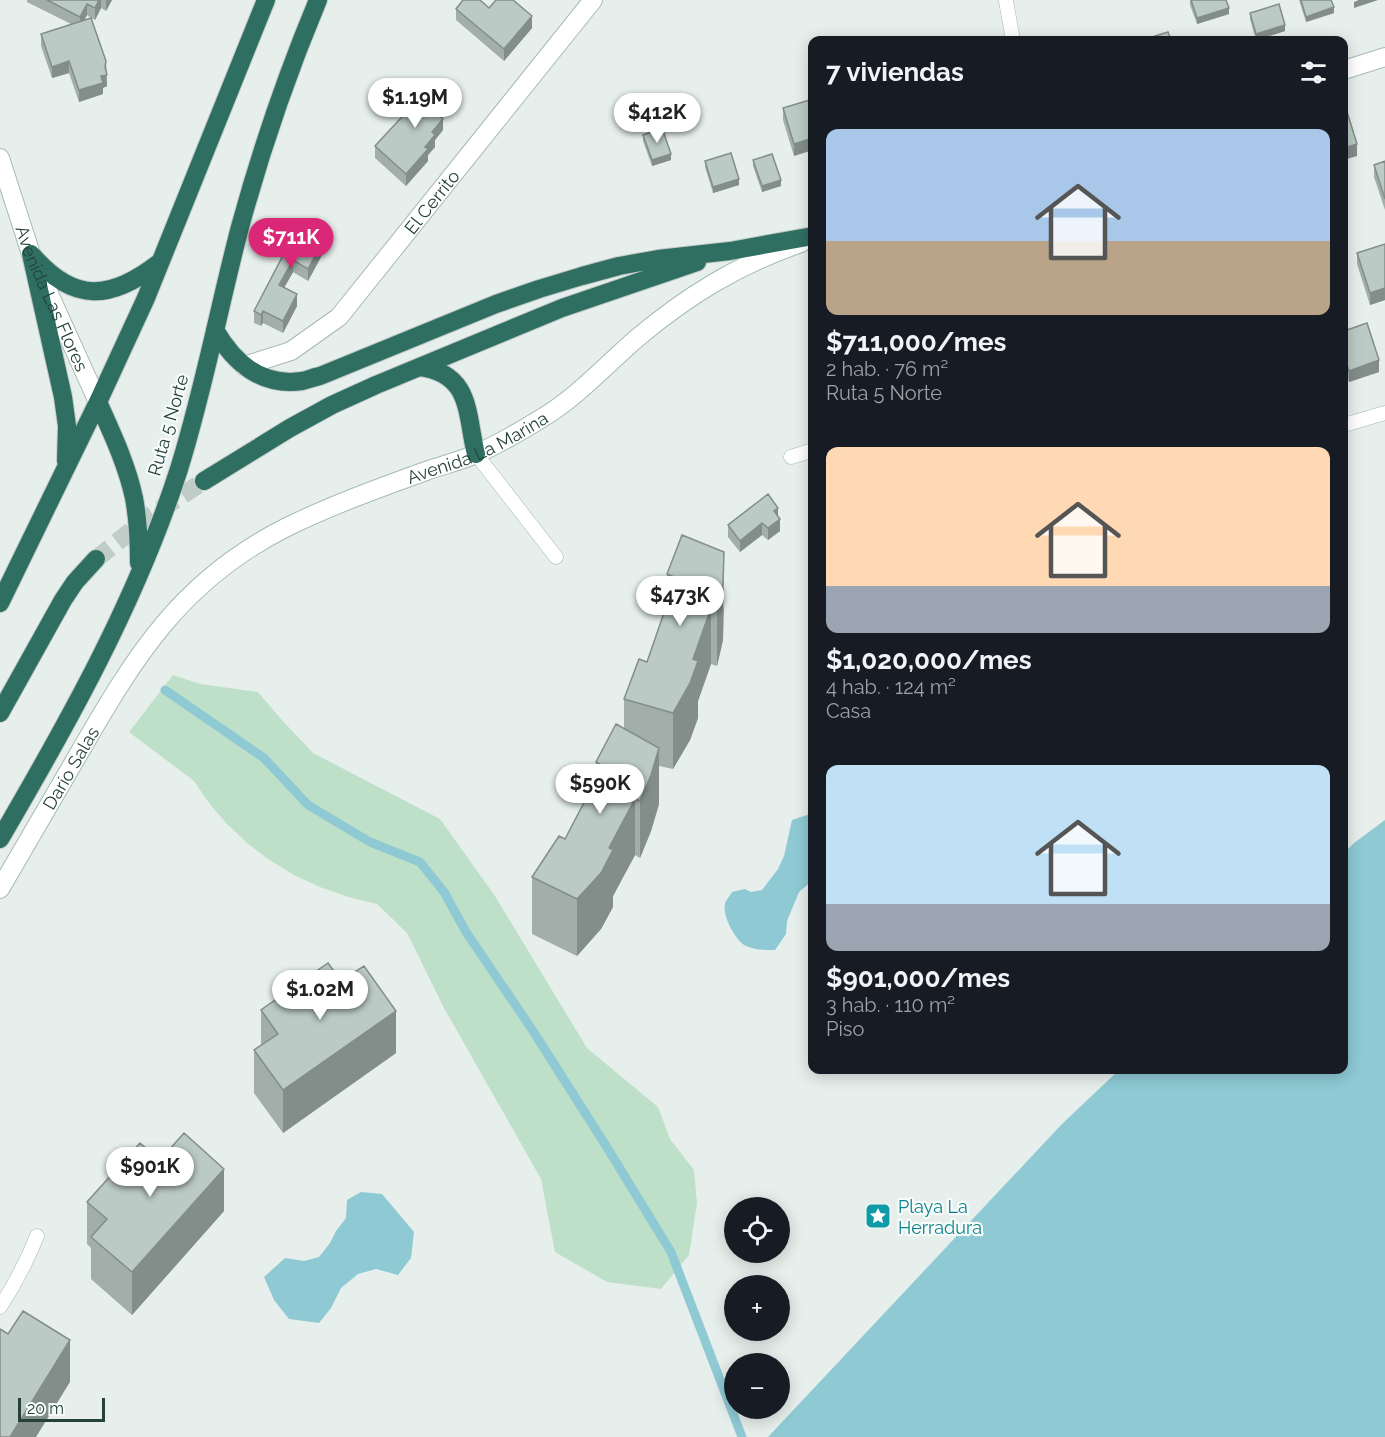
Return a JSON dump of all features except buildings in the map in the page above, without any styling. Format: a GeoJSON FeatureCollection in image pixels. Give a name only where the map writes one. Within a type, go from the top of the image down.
{"type":"FeatureCollection","features":[{"type":"Feature","properties":{"kind":"highway"},"geometry":{"type":"LineString","coordinates":[[0,603],[98,402],[161,261],[266,0]]}},
{"type":"Feature","properties":{"kind":"highway","name":"Ruta 5 Norte"},"geometry":{"type":"LineString","coordinates":[[0,839],[87,684],[118,621],[156,530],[178,470],[194,415],[241,225],[264,147],[288,75],[318,0]]}},
{"type":"Feature","properties":{"kind":"highway"},"geometry":{"type":"LineString","coordinates":[[215,330],[231,354],[256,374],[284,381],[302,381],[320,376],[496,304],[582,276],[658,259],[808,239]]}},
{"type":"Feature","properties":{"kind":"highway"},"geometry":{"type":"LineString","coordinates":[[204,481],[307,419],[376,385],[562,308],[730,251]]}},
{"type":"Feature","properties":{"kind":"highway"},"geometry":{"type":"LineString","coordinates":[[31,254],[46,271],[63,283],[78,289],[96,292],[135,281],[161,261]]}},
{"type":"Feature","properties":{"kind":"highway"},"geometry":{"type":"LineString","coordinates":[[31,254],[63,397],[67,442],[65,471]]}},
{"type":"Feature","properties":{"kind":"highway"},"geometry":{"type":"LineString","coordinates":[[420,367],[444,373],[458,386],[465,402],[476,454]]}},
{"type":"Feature","properties":{"kind":"highway"},"geometry":{"type":"LineString","coordinates":[[98,402],[125,468],[134,497],[140,571]]}},
{"type":"Feature","properties":{"kind":"highway"},"geometry":{"type":"LineString","coordinates":[[0,714],[63,600],[75,582],[96,559]]}},
{"type":"Feature","properties":{"kind":"main road","name":"El Cerrito"},"geometry":{"type":"LineString","coordinates":[[244,366],[291,351],[339,317],[593,0]]}},
{"type":"Feature","properties":{"kind":"main road"},"geometry":{"type":"LineString","coordinates":[[1348,69],[1385,57]]}},
{"type":"Feature","properties":{"kind":"main road","name":"Avenida Las Flores"},"geometry":{"type":"LineString","coordinates":[[0,158],[31,254],[98,402]]}},
{"type":"Feature","properties":{"kind":"main road","name":"Avenida La Marina"},"geometry":{"type":"LineString","coordinates":[[142,650],[159,628],[195,590],[229,562],[261,541],[359,496],[476,454],[512,436],[547,416],[689,298],[746,265],[808,240]]}},
{"type":"Feature","properties":{"kind":"main road","name":"Darío Salas"},"geometry":{"type":"LineString","coordinates":[[0,889],[111,697],[142,650]]}},
{"type":"Feature","properties":{"kind":"lane"},"geometry":{"type":"LineString","coordinates":[[1004,1],[1012,36]]}},
{"type":"Feature","properties":{"kind":"lane"},"geometry":{"type":"LineString","coordinates":[[1348,424],[1385,413]]}},
{"type":"Feature","properties":{"kind":"lane"},"geometry":{"type":"LineString","coordinates":[[791,457],[808,452]]}},
{"type":"Feature","properties":{"kind":"lane"},"geometry":{"type":"LineString","coordinates":[[476,454],[556,557]]}},
{"type":"Feature","properties":{"kind":"lane"},"geometry":{"type":"LineString","coordinates":[[0,1307],[18,1279],[38,1236]]}},
{"type":"Feature","properties":{"kind":"green space"},"geometry":{"type":"Polygon","coordinates":[[[173,675],[200,684],[258,692],[313,753],[440,819],[495,896],[587,1048],[658,1107],[670,1139],[694,1170],[697,1203],[689,1255],[661,1289],[607,1282],[555,1252],[541,1179],[444,1008],[407,933],[377,904],[320,887],[268,859],[227,824],[194,781],[129,732],[173,675]]]}},
{"type":"Feature","properties":{"kind":"water"},"geometry":{"type":"Polygon","coordinates":[[[808,815],[808,884],[799,892],[787,921],[786,934],[775,950],[746,946],[731,928],[726,915],[726,901],[732,892],[745,889],[751,892],[762,890],[778,869],[784,856],[792,820],[808,815]]]}},
{"type":"Feature","properties":{"kind":"water"},"geometry":{"type":"Polygon","coordinates":[[[1385,820],[1385,1437],[768,1437],[785,1419],[790,1419],[790,1414],[1062,1124],[1115,1074],[1348,1074],[1348,849],[1385,820]]]}},
{"type":"Feature","properties":{"kind":"water"},"geometry":{"type":"Polygon","coordinates":[[[361,1192],[382,1194],[414,1232],[411,1258],[398,1275],[376,1269],[358,1274],[341,1288],[331,1308],[319,1323],[289,1319],[274,1300],[264,1277],[285,1258],[304,1261],[319,1257],[346,1218],[347,1200],[361,1192]]]}},
{"type":"Feature","properties":{"kind":"waterway"},"geometry":{"type":"LineString","coordinates":[[165,690],[264,758],[308,805],[370,842],[420,862],[444,892],[466,932],[533,1031],[671,1252],[742,1437]]}},
{"type":"Feature","properties":{"kind":"tunnel"},"geometry":{"type":"LineString","coordinates":[[96,559],[146,519],[204,481]]}},
{"type":"Feature","properties":{"kind":"place","name":"Playa La Herradura"},"geometry":{"type":"Point","coordinates":[878,1216]}}]}
